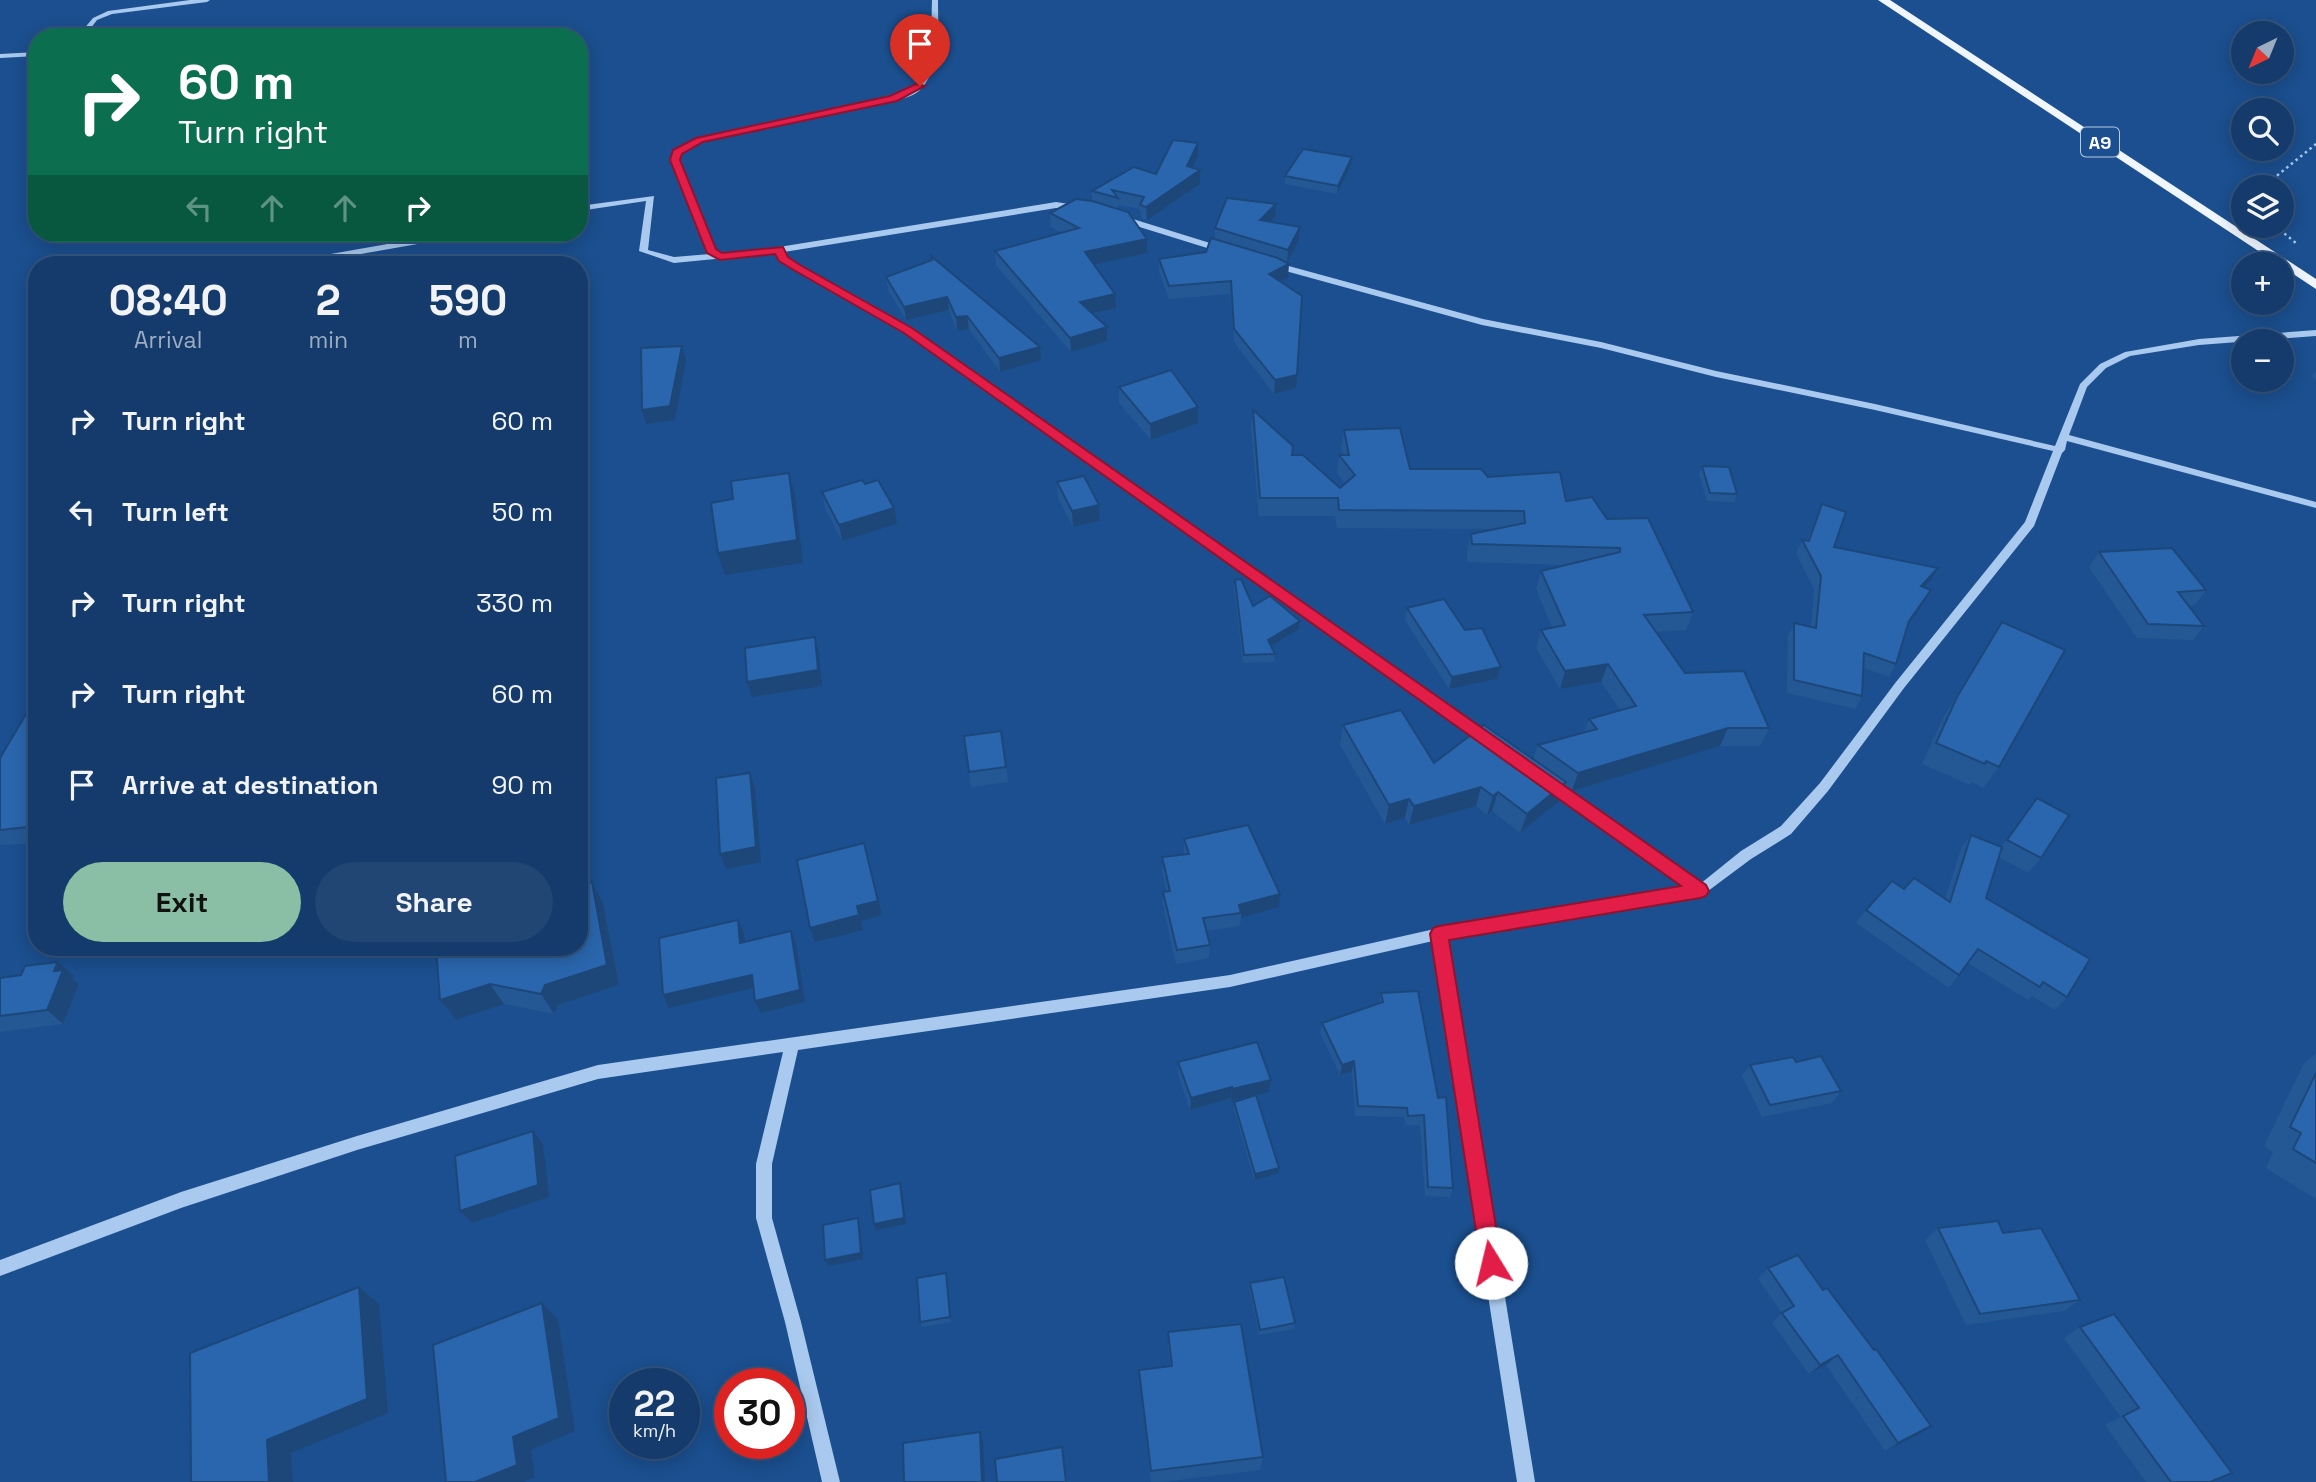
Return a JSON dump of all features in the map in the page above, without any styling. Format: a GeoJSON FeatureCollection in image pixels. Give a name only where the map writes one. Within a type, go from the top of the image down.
{"type":"FeatureCollection","features":[{"type":"Feature","properties":{"kind":"main road","name":"A9"},"geometry":{"type":"LineString","coordinates":[[1883,0],[2316,285]]}},
{"type":"Feature","properties":{"kind":"street"},"geometry":{"type":"LineString","coordinates":[[88,28],[95,19],[110,12],[207,0]]}},
{"type":"Feature","properties":{"kind":"street"},"geometry":{"type":"LineString","coordinates":[[720,256],[711,251],[675,160],[677,152],[700,140],[893,99],[914,91],[920,86],[933,52],[935,0]]}},
{"type":"Feature","properties":{"kind":"street"},"geometry":{"type":"LineString","coordinates":[[0,56],[28,54]]}},
{"type":"Feature","properties":{"kind":"street"},"geometry":{"type":"LineString","coordinates":[[588,208],[651,198],[643,251],[674,260],[779,250],[1056,205],[1094,210]]}},
{"type":"Feature","properties":{"kind":"street"},"geometry":{"type":"LineString","coordinates":[[1107,214],[1231,252]]}},
{"type":"Feature","properties":{"kind":"street"},"geometry":{"type":"LineString","coordinates":[[335,256],[413,242]]}},
{"type":"Feature","properties":{"kind":"street"},"geometry":{"type":"LineString","coordinates":[[779,250],[783,259],[908,331],[1496,747]]}},
{"type":"Feature","properties":{"kind":"street"},"geometry":{"type":"LineString","coordinates":[[1268,263],[1482,322],[1601,345],[1716,374],[2063,443],[2316,505]]}},
{"type":"Feature","properties":{"kind":"street"},"geometry":{"type":"LineString","coordinates":[[0,1269],[181,1200],[357,1143],[598,1072],[1230,981],[1439,934],[1700,891],[1746,855],[1786,830],[1824,787],[1900,685],[2030,523],[2083,386],[2103,366],[2129,354],[2199,342],[2316,333]]}},
{"type":"Feature","properties":{"kind":"street"},"geometry":{"type":"LineString","coordinates":[[1542,779],[1700,891]]}},
{"type":"Feature","properties":{"kind":"street"},"geometry":{"type":"LineString","coordinates":[[1439,934],[1526,1482]]}},
{"type":"Feature","properties":{"kind":"street"},"geometry":{"type":"LineString","coordinates":[[792,1044],[764,1164],[764,1218],[793,1322],[831,1482]]}},
{"type":"Feature","properties":{"kind":"path"},"geometry":{"type":"LineString","coordinates":[[2278,175],[2316,144]]}},
{"type":"Feature","properties":{"kind":"building"},"geometry":{"type":"Polygon","coordinates":[[[1173,140],[1198,143],[1187,166],[1200,170],[1146,207],[1140,205],[1144,197],[1112,190],[1118,198],[1092,191],[1134,167],[1156,174],[1173,140]]]}},
{"type":"Feature","properties":{"kind":"building"},"geometry":{"type":"Polygon","coordinates":[[[1303,149],[1352,157],[1338,186],[1285,176],[1303,149]]]}},
{"type":"Feature","properties":{"kind":"building"},"geometry":{"type":"Polygon","coordinates":[[[1227,198],[1276,204],[1260,220],[1300,227],[1288,250],[1215,228],[1227,198]]]}},
{"type":"Feature","properties":{"kind":"building"},"geometry":{"type":"Polygon","coordinates":[[[1076,199],[1128,212],[1147,239],[1085,252],[1115,294],[1080,302],[1107,327],[1070,338],[995,251],[1079,228],[1050,213],[1076,199]]]}},
{"type":"Feature","properties":{"kind":"building"},"geometry":{"type":"Polygon","coordinates":[[[1211,238],[1278,258],[1289,264],[1269,274],[1302,296],[1297,375],[1275,380],[1234,329],[1231,281],[1169,286],[1159,259],[1206,252],[1211,238]]]}},
{"type":"Feature","properties":{"kind":"building"},"geometry":{"type":"Polygon","coordinates":[[[931,256],[1040,347],[999,358],[967,316],[956,317],[947,297],[904,307],[886,277],[932,260],[931,256]]]}},
{"type":"Feature","properties":{"kind":"building"},"geometry":{"type":"Polygon","coordinates":[[[682,346],[670,406],[642,410],[641,348],[682,346]]]}},
{"type":"Feature","properties":{"kind":"building"},"geometry":{"type":"Polygon","coordinates":[[[1171,370],[1198,407],[1150,424],[1119,387],[1171,370]]]}},
{"type":"Feature","properties":{"kind":"building"},"geometry":{"type":"Polygon","coordinates":[[[1253,410],[1293,446],[1292,455],[1303,455],[1340,488],[1355,475],[1339,455],[1349,455],[1344,430],[1400,428],[1410,469],[1481,469],[1488,477],[1560,472],[1566,501],[1592,497],[1607,519],[1648,518],[1693,612],[1644,615],[1685,673],[1744,671],[1769,728],[1728,728],[1578,773],[1538,745],[1597,729],[1589,719],[1636,706],[1608,664],[1565,671],[1541,630],[1565,625],[1541,571],[1620,552],[1620,548],[1472,544],[1471,534],[1525,523],[1524,511],[1339,510],[1338,498],[1260,498],[1253,410]]]}},
{"type":"Feature","properties":{"kind":"building"},"geometry":{"type":"Polygon","coordinates":[[[1702,466],[1729,467],[1737,494],[1710,493],[1702,466]]]}},
{"type":"Feature","properties":{"kind":"building"},"geometry":{"type":"Polygon","coordinates":[[[789,473],[797,540],[718,553],[711,503],[733,499],[731,481],[789,473]]]}},
{"type":"Feature","properties":{"kind":"building"},"geometry":{"type":"Polygon","coordinates":[[[1084,476],[1099,505],[1072,511],[1057,482],[1084,476]]]}},
{"type":"Feature","properties":{"kind":"building"},"geometry":{"type":"Polygon","coordinates":[[[862,480],[865,484],[878,480],[894,508],[839,525],[822,492],[862,480]]]}},
{"type":"Feature","properties":{"kind":"building"},"geometry":{"type":"Polygon","coordinates":[[[1822,504],[1846,512],[1834,547],[1938,568],[1921,586],[1931,590],[1909,621],[1896,664],[1864,653],[1862,696],[1794,680],[1794,623],[1816,628],[1821,576],[1802,540],[1809,541],[1822,504]]]}},
{"type":"Feature","properties":{"kind":"building"},"geometry":{"type":"Polygon","coordinates":[[[2172,548],[2206,590],[2178,592],[2204,626],[2148,624],[2099,552],[2172,548]]]}},
{"type":"Feature","properties":{"kind":"building"},"geometry":{"type":"Polygon","coordinates":[[[1241,579],[1253,606],[1270,596],[1300,621],[1268,640],[1275,654],[1244,655],[1235,580],[1241,579]]]}},
{"type":"Feature","properties":{"kind":"building"},"geometry":{"type":"Polygon","coordinates":[[[1444,599],[1465,630],[1482,628],[1501,667],[1452,677],[1407,608],[1444,599]]]}},
{"type":"Feature","properties":{"kind":"building"},"geometry":{"type":"Polygon","coordinates":[[[2002,622],[2065,650],[1999,767],[1986,761],[1985,764],[1936,743],[1957,697],[2002,622]]]}},
{"type":"Feature","properties":{"kind":"building"},"geometry":{"type":"Polygon","coordinates":[[[815,637],[818,670],[747,682],[745,648],[815,637]]]}},
{"type":"Feature","properties":{"kind":"building"},"geometry":{"type":"Polygon","coordinates":[[[1401,710],[1434,763],[1484,725],[1566,782],[1527,814],[1498,792],[1493,796],[1481,787],[1414,806],[1409,799],[1389,805],[1343,725],[1401,710]]]}},
{"type":"Feature","properties":{"kind":"building"},"geometry":{"type":"Polygon","coordinates":[[[28,711],[28,827],[0,830],[0,758],[28,711]]]}},
{"type":"Feature","properties":{"kind":"building"},"geometry":{"type":"Polygon","coordinates":[[[1001,731],[1006,767],[969,772],[964,736],[1001,731]]]}},
{"type":"Feature","properties":{"kind":"building"},"geometry":{"type":"Polygon","coordinates":[[[750,773],[756,847],[720,854],[716,778],[750,773]]]}},
{"type":"Feature","properties":{"kind":"building"},"geometry":{"type":"Polygon","coordinates":[[[2037,798],[2069,815],[2041,858],[2007,840],[2037,798]]]}},
{"type":"Feature","properties":{"kind":"building"},"geometry":{"type":"Polygon","coordinates":[[[1248,825],[1280,894],[1239,905],[1241,913],[1203,918],[1210,945],[1177,950],[1163,892],[1170,891],[1162,857],[1189,854],[1184,839],[1248,825]]]}},
{"type":"Feature","properties":{"kind":"building"},"geometry":{"type":"Polygon","coordinates":[[[1971,835],[2002,847],[1986,898],[2090,959],[2067,997],[2043,982],[2040,987],[1978,949],[1959,975],[1866,910],[1892,881],[1904,889],[1914,878],[1950,902],[1971,835]]]}},
{"type":"Feature","properties":{"kind":"building"},"geometry":{"type":"Polygon","coordinates":[[[864,843],[878,901],[857,906],[859,915],[810,928],[797,860],[864,843]]]}},
{"type":"Feature","properties":{"kind":"building"},"geometry":{"type":"Polygon","coordinates":[[[592,882],[607,965],[545,985],[541,994],[490,984],[440,1000],[437,956],[588,956],[588,883],[592,882]]]}},
{"type":"Feature","properties":{"kind":"building"},"geometry":{"type":"Polygon","coordinates":[[[738,920],[740,943],[791,931],[800,990],[755,1001],[752,975],[663,995],[659,938],[738,920]]]}},
{"type":"Feature","properties":{"kind":"building"},"geometry":{"type":"Polygon","coordinates":[[[58,962],[54,971],[63,970],[47,1010],[0,1016],[0,978],[21,975],[25,966],[58,962]]]}},
{"type":"Feature","properties":{"kind":"building"},"geometry":{"type":"Polygon","coordinates":[[[1418,991],[1438,1098],[1446,1097],[1453,1188],[1428,1187],[1424,1115],[1408,1116],[1407,1108],[1358,1106],[1354,1061],[1342,1065],[1322,1023],[1383,1002],[1381,993],[1418,991]]]}},
{"type":"Feature","properties":{"kind":"building"},"geometry":{"type":"Polygon","coordinates":[[[1257,1042],[1271,1080],[1191,1098],[1178,1062],[1257,1042]]]}},
{"type":"Feature","properties":{"kind":"building"},"geometry":{"type":"Polygon","coordinates":[[[1821,1056],[1841,1091],[1770,1105],[1750,1065],[1793,1057],[1796,1062],[1821,1056]]]}},
{"type":"Feature","properties":{"kind":"building"},"geometry":{"type":"Polygon","coordinates":[[[2316,1073],[2316,1163],[2293,1149],[2301,1133],[2290,1127],[2316,1073]]]}},
{"type":"Feature","properties":{"kind":"building"},"geometry":{"type":"Polygon","coordinates":[[[1256,1095],[1279,1168],[1255,1174],[1234,1102],[1256,1095]]]}},
{"type":"Feature","properties":{"kind":"building"},"geometry":{"type":"Polygon","coordinates":[[[533,1131],[538,1185],[460,1211],[455,1156],[533,1131]]]}},
{"type":"Feature","properties":{"kind":"building"},"geometry":{"type":"Polygon","coordinates":[[[900,1183],[904,1218],[874,1224],[870,1190],[900,1183]]]}},
{"type":"Feature","properties":{"kind":"building"},"geometry":{"type":"Polygon","coordinates":[[[858,1218],[861,1253],[825,1260],[823,1225],[858,1218]]]}},
{"type":"Feature","properties":{"kind":"building"},"geometry":{"type":"Polygon","coordinates":[[[1998,1221],[2003,1233],[2041,1228],[2080,1300],[1980,1314],[1938,1228],[1998,1221]]]}},
{"type":"Feature","properties":{"kind":"building"},"geometry":{"type":"Polygon","coordinates":[[[1798,1255],[1823,1290],[1827,1288],[1874,1350],[1876,1349],[1931,1426],[1898,1443],[1838,1355],[1820,1365],[1782,1313],[1794,1306],[1768,1268],[1798,1255]]]}},
{"type":"Feature","properties":{"kind":"building"},"geometry":{"type":"Polygon","coordinates":[[[946,1273],[950,1317],[920,1322],[917,1278],[946,1273]]]}},
{"type":"Feature","properties":{"kind":"building"},"geometry":{"type":"Polygon","coordinates":[[[1284,1277],[1295,1323],[1260,1330],[1250,1283],[1284,1277]]]}},
{"type":"Feature","properties":{"kind":"building"},"geometry":{"type":"Polygon","coordinates":[[[359,1287],[367,1399],[267,1440],[269,1482],[191,1482],[190,1353],[359,1287]]]}},
{"type":"Feature","properties":{"kind":"building"},"geometry":{"type":"Polygon","coordinates":[[[542,1303],[559,1418],[513,1437],[517,1465],[475,1482],[446,1482],[433,1345],[542,1303]]]}},
{"type":"Feature","properties":{"kind":"building"},"geometry":{"type":"Polygon","coordinates":[[[2114,1314],[2232,1473],[2210,1482],[2171,1482],[2123,1416],[2139,1408],[2080,1327],[2114,1314]]]}},
{"type":"Feature","properties":{"kind":"building"},"geometry":{"type":"Polygon","coordinates":[[[1241,1324],[1263,1457],[1151,1471],[1139,1370],[1172,1366],[1168,1332],[1241,1324]]]}},
{"type":"Feature","properties":{"kind":"building"},"geometry":{"type":"Polygon","coordinates":[[[980,1432],[982,1482],[904,1482],[903,1443],[980,1432]]]}},
{"type":"Feature","properties":{"kind":"building"},"geometry":{"type":"Polygon","coordinates":[[[1062,1447],[1066,1482],[997,1482],[995,1459],[1062,1447]]]}},
{"type":"Feature","properties":{"kind":"route"},"geometry":{"type":"LineString","coordinates":[[920,86],[893,99],[700,140],[677,152],[675,160],[711,251],[720,256],[779,250],[783,259],[908,331],[1700,891],[1439,934],[1491,1263]]}}]}
